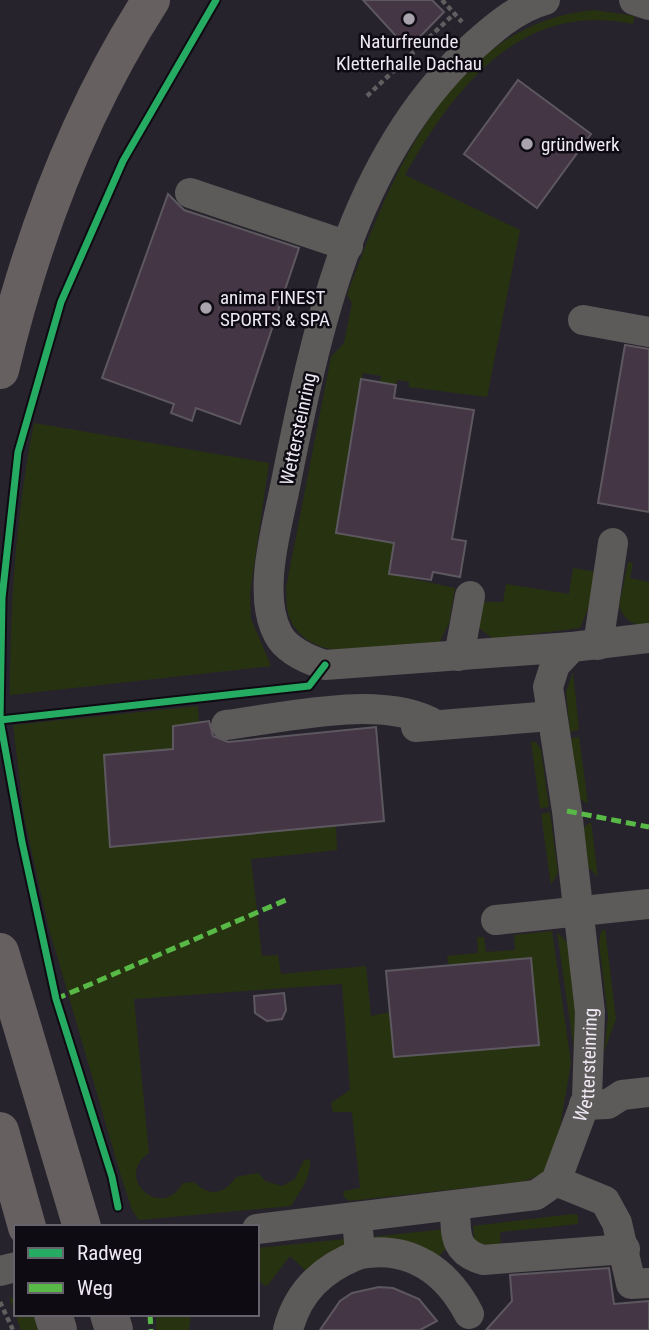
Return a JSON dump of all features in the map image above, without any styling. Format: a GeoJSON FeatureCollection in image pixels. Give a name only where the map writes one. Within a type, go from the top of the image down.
{"type":"FeatureCollection","features":[{"type":"Feature","properties":{"kind":"highway"},"geometry":{"type":"LineString","coordinates":[[0,370],[15,313],[72,149],[101,84],[151,0]]}},
{"type":"Feature","properties":{"kind":"highway"},"geometry":{"type":"LineString","coordinates":[[0,952],[81,1225]]}},
{"type":"Feature","properties":{"kind":"highway"},"geometry":{"type":"LineString","coordinates":[[0,1131],[26,1225]]}},
{"type":"Feature","properties":{"kind":"street","name":"Wettersteinring"},"geometry":{"type":"LineString","coordinates":[[545,0],[517,12],[486,34],[456,62],[403,126],[367,199],[323,318],[300,415],[270,568],[271,608],[278,635],[304,659],[325,665],[585,646],[649,638]]}},
{"type":"Feature","properties":{"kind":"street"},"geometry":{"type":"LineString","coordinates":[[634,0],[649,5]]}},
{"type":"Feature","properties":{"kind":"street"},"geometry":{"type":"LineString","coordinates":[[190,192],[272,214],[348,246]]}},
{"type":"Feature","properties":{"kind":"street"},"geometry":{"type":"LineString","coordinates":[[583,320],[649,332]]}},
{"type":"Feature","properties":{"kind":"street"},"geometry":{"type":"LineString","coordinates":[[585,646],[613,543]]}},
{"type":"Feature","properties":{"kind":"street"},"geometry":{"type":"LineString","coordinates":[[460,656],[470,596]]}},
{"type":"Feature","properties":{"kind":"street","name":"Wettersteinring"},"geometry":{"type":"LineString","coordinates":[[556,1181],[584,1105],[590,1012],[548,687],[555,665],[585,646]]}},
{"type":"Feature","properties":{"kind":"street"},"geometry":{"type":"LineString","coordinates":[[226,725],[340,711],[383,709],[426,719],[436,725]]}},
{"type":"Feature","properties":{"kind":"street"},"geometry":{"type":"LineString","coordinates":[[398,730],[551,716]]}},
{"type":"Feature","properties":{"kind":"street"},"geometry":{"type":"LineString","coordinates":[[496,920],[649,904]]}},
{"type":"Feature","properties":{"kind":"street"},"geometry":{"type":"LineString","coordinates":[[584,1105],[613,1103],[622,1095],[649,1092]]}},
{"type":"Feature","properties":{"kind":"street"},"geometry":{"type":"LineString","coordinates":[[259,1229],[456,1207],[537,1195],[556,1181],[605,1201],[617,1223],[637,1290]]}},
{"type":"Feature","properties":{"kind":"street"},"geometry":{"type":"LineString","coordinates":[[446,1278],[456,1263],[460,1246],[456,1207]]}},
{"type":"Feature","properties":{"kind":"street"},"geometry":{"type":"LineString","coordinates":[[357,1218],[360,1254]]}},
{"type":"Feature","properties":{"kind":"street"},"geometry":{"type":"LineString","coordinates":[[460,1246],[466,1254],[491,1261],[625,1249]]}},
{"type":"Feature","properties":{"kind":"street"},"geometry":{"type":"LineString","coordinates":[[288,1330],[301,1297],[311,1284],[341,1261],[360,1254],[393,1252],[429,1266],[446,1278],[457,1291],[469,1314]]}},
{"type":"Feature","properties":{"kind":"path"},"geometry":{"type":"LineString","coordinates":[[367,96],[454,13]]}},
{"type":"Feature","properties":{"kind":"path"},"geometry":{"type":"LineString","coordinates":[[0,1302],[13,1330]]}},
{"type":"Feature","properties":{"kind":"green space"},"geometry":{"type":"Polygon","coordinates":[[[594,10],[635,16],[633,24],[593,20],[557,25],[525,38],[495,58],[469,83],[446,111],[405,175],[520,230],[487,397],[409,387],[409,382],[397,380],[396,385],[380,382],[381,376],[363,373],[337,533],[394,543],[390,574],[455,588],[449,623],[439,643],[355,652],[334,650],[315,644],[299,633],[289,616],[286,588],[331,357],[344,343],[352,303],[347,295],[384,203],[407,156],[433,113],[464,75],[501,43],[544,21],[594,10]]]}},
{"type":"Feature","properties":{"kind":"green space"},"geometry":{"type":"Polygon","coordinates":[[[34,423],[269,463],[250,593],[251,619],[271,666],[10,695],[15,558],[34,423]]]}},
{"type":"Feature","properties":{"kind":"green space"},"geometry":{"type":"Polygon","coordinates":[[[628,562],[633,563],[630,578],[649,582],[649,624],[630,621],[619,606],[628,562]]]}},
{"type":"Feature","properties":{"kind":"green space"},"geometry":{"type":"Polygon","coordinates":[[[573,568],[597,572],[594,594],[580,628],[493,639],[478,627],[477,602],[503,602],[506,584],[569,594],[573,568]]]}},
{"type":"Feature","properties":{"kind":"green space"},"geometry":{"type":"Polygon","coordinates":[[[573,672],[579,730],[570,732],[566,692],[573,672]]]}},
{"type":"Feature","properties":{"kind":"green space"},"geometry":{"type":"Polygon","coordinates":[[[198,706],[199,723],[173,727],[173,749],[104,755],[110,847],[336,825],[337,850],[251,859],[262,956],[278,955],[281,974],[366,966],[371,1016],[390,1012],[394,1057],[539,1045],[449,966],[447,956],[478,953],[477,937],[484,937],[486,952],[515,950],[514,935],[552,931],[571,1063],[555,1156],[540,1174],[520,1182],[349,1201],[343,1196],[344,1191],[360,1188],[352,1112],[333,1112],[331,1103],[350,1090],[342,984],[134,999],[149,1153],[139,1163],[136,1173],[144,1192],[163,1198],[174,1194],[183,1183],[194,1182],[205,1190],[216,1192],[236,1177],[258,1173],[265,1181],[282,1186],[295,1179],[304,1160],[310,1159],[307,1178],[291,1206],[139,1220],[132,1210],[121,1176],[48,925],[24,817],[13,725],[198,706]]]}},
{"type":"Feature","properties":{"kind":"green space"},"geometry":{"type":"Polygon","coordinates":[[[579,737],[588,804],[579,798],[571,738],[579,737]]]}},
{"type":"Feature","properties":{"kind":"green space"},"geometry":{"type":"Polygon","coordinates":[[[531,742],[536,742],[541,750],[549,807],[540,808],[531,742]]]}},
{"type":"Feature","properties":{"kind":"green space"},"geometry":{"type":"Polygon","coordinates":[[[550,812],[558,873],[551,885],[541,814],[550,812]]]}},
{"type":"Feature","properties":{"kind":"green space"},"geometry":{"type":"Polygon","coordinates":[[[591,822],[598,877],[588,867],[583,828],[591,822]]]}},
{"type":"Feature","properties":{"kind":"green space"},"geometry":{"type":"Polygon","coordinates":[[[605,929],[616,1019],[604,1052],[608,1017],[599,943],[601,932],[605,929]]]}},
{"type":"Feature","properties":{"kind":"green space"},"geometry":{"type":"Polygon","coordinates":[[[557,932],[567,942],[578,1016],[574,1050],[557,932]]]}},
{"type":"Feature","properties":{"kind":"green space"},"geometry":{"type":"Polygon","coordinates":[[[578,1215],[578,1224],[500,1232],[501,1249],[497,1252],[474,1240],[473,1226],[578,1215]]]}},
{"type":"Feature","properties":{"kind":"green space"},"geometry":{"type":"Polygon","coordinates":[[[446,1229],[449,1246],[439,1256],[370,1237],[446,1229]]]}},
{"type":"Feature","properties":{"kind":"green space"},"geometry":{"type":"Polygon","coordinates":[[[345,1239],[346,1246],[307,1272],[290,1256],[267,1286],[259,1282],[259,1248],[345,1239]]]}},
{"type":"Feature","properties":{"kind":"green space"},"geometry":{"type":"Polygon","coordinates":[[[9,1297],[14,1298],[14,1311],[9,1297]]]}},
{"type":"Feature","properties":{"kind":"green space"},"geometry":{"type":"Polygon","coordinates":[[[16,1316],[36,1316],[42,1330],[21,1330],[16,1316]]]}},
{"type":"Feature","properties":{"kind":"green space"},"geometry":{"type":"Polygon","coordinates":[[[156,1316],[191,1316],[189,1330],[156,1330],[156,1316]]]}},
{"type":"Feature","properties":{"kind":"building","name":"Naturfreunde Kletterhalle Dachau"},"geometry":{"type":"Polygon","coordinates":[[[363,0],[432,0],[444,12],[408,49],[363,0]]]}},
{"type":"Feature","properties":{"kind":"building","name":"gründwerk"},"geometry":{"type":"Polygon","coordinates":[[[518,80],[591,134],[537,208],[464,154],[518,80]]]}},
{"type":"Feature","properties":{"kind":"building","name":"anima FINEST SPORTS & SPA"},"geometry":{"type":"Polygon","coordinates":[[[168,194],[184,210],[299,248],[240,424],[196,408],[192,421],[171,413],[174,404],[102,378],[168,194]]]}},
{"type":"Feature","properties":{"kind":"building"},"geometry":{"type":"Polygon","coordinates":[[[625,345],[649,349],[649,512],[598,503],[625,345]]]}},
{"type":"Feature","properties":{"kind":"building"},"geometry":{"type":"Polygon","coordinates":[[[361,379],[396,385],[394,398],[474,410],[452,539],[466,541],[460,577],[433,572],[431,580],[389,574],[394,543],[336,533],[361,379]]]}},
{"type":"Feature","properties":{"kind":"building"},"geometry":{"type":"Polygon","coordinates":[[[209,721],[213,736],[228,742],[376,727],[384,821],[110,847],[104,755],[173,749],[173,726],[209,721]]]}},
{"type":"Feature","properties":{"kind":"building"},"geometry":{"type":"Polygon","coordinates":[[[531,958],[539,1045],[394,1057],[386,971],[531,958]]]}},
{"type":"Feature","properties":{"kind":"building"},"geometry":{"type":"Polygon","coordinates":[[[284,993],[286,1010],[282,1019],[267,1021],[255,1013],[254,996],[284,993]]]}},
{"type":"Feature","properties":{"kind":"building"},"geometry":{"type":"Polygon","coordinates":[[[609,1268],[614,1304],[649,1301],[649,1330],[486,1330],[512,1301],[510,1275],[609,1268]]]}},
{"type":"Feature","properties":{"kind":"building"},"geometry":{"type":"Polygon","coordinates":[[[379,1287],[393,1288],[419,1299],[437,1321],[420,1330],[320,1330],[340,1301],[352,1293],[379,1287]]]}},
{"type":"Feature","properties":{"kind":"marked path"},"geometry":{"type":"LineString","coordinates":[[567,811],[649,827]]}},
{"type":"Feature","properties":{"kind":"marked path"},"geometry":{"type":"LineString","coordinates":[[56,999],[286,900]]}},
{"type":"Feature","properties":{"kind":"marked path"},"geometry":{"type":"LineString","coordinates":[[150,1316],[151,1330]]}},
{"type":"Feature","properties":{"kind":"cycle path"},"geometry":{"type":"LineString","coordinates":[[118,1207],[112,1177],[56,999],[22,842],[0,720],[2,598],[18,452],[61,302],[123,161],[216,0]]}},
{"type":"Feature","properties":{"kind":"cycle path"},"geometry":{"type":"LineString","coordinates":[[0,720],[309,686],[325,665]]}},
{"type":"Feature","properties":{"kind":"place","name":"Naturfreunde Kletterhalle Dachau"},"geometry":{"type":"Point","coordinates":[409,19]}},
{"type":"Feature","properties":{"kind":"place","name":"gründwerk"},"geometry":{"type":"Point","coordinates":[527,144]}},
{"type":"Feature","properties":{"kind":"place","name":"anima FINEST SPORTS & SPA"},"geometry":{"type":"Point","coordinates":[206,308]}}]}
